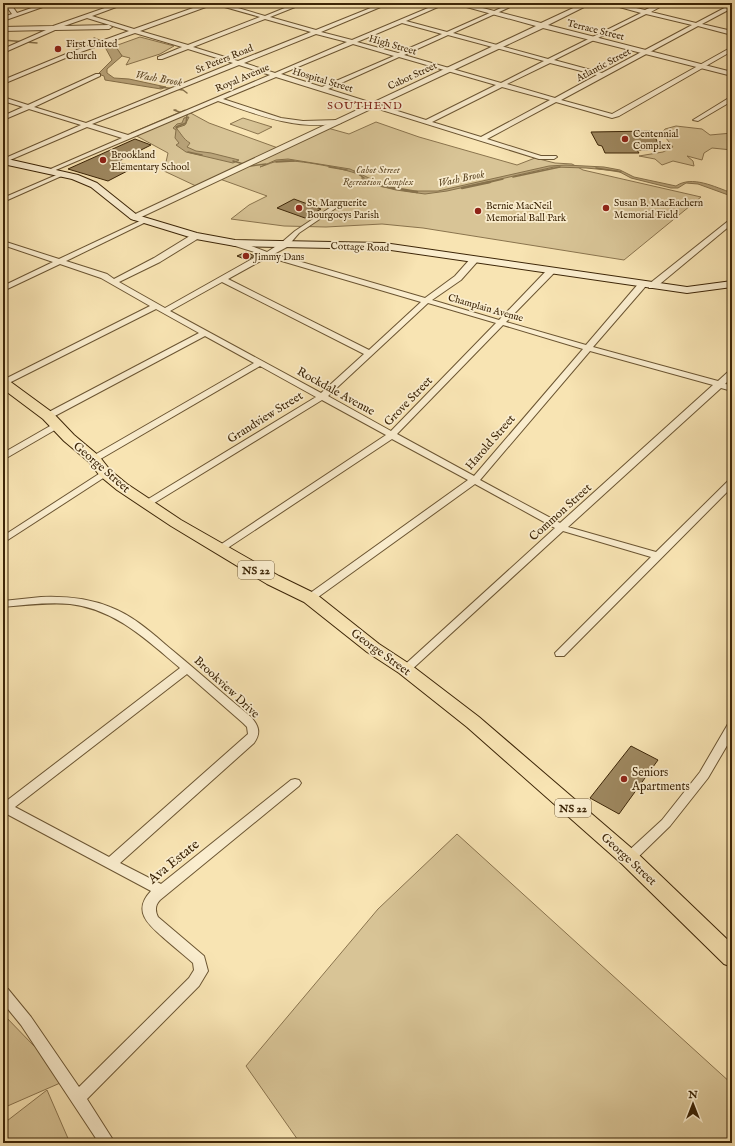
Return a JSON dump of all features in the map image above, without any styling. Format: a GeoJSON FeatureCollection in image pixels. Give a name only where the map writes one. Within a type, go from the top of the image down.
{"type":"FeatureCollection","features":[{"type":"Feature","properties":{"kind":"main road","name":"Cottage Road"},"geometry":{"type":"LineString","coordinates":[[3,161],[75,177],[94,185],[134,217],[144,221],[196,236],[234,243],[384,246],[642,285],[687,290],[732,284]]}},
{"type":"Feature","properties":{"kind":"main road","name":"George Street"},"geometry":{"type":"LineString","coordinates":[[3,383],[52,421],[69,438],[94,459],[105,473],[122,487],[176,523],[273,580],[310,598],[373,648],[406,669],[473,722],[555,792],[629,858],[732,958]]}},
{"type":"Feature","properties":{"kind":"street"},"geometry":{"type":"LineString","coordinates":[[3,19],[51,3]]}},
{"type":"Feature","properties":{"kind":"street"},"geometry":{"type":"LineString","coordinates":[[3,50],[54,28],[124,3]]}},
{"type":"Feature","properties":{"kind":"street"},"geometry":{"type":"LineString","coordinates":[[3,82],[73,53],[135,32],[212,3]]}},
{"type":"Feature","properties":{"kind":"street","name":"High Street"},"geometry":{"type":"LineString","coordinates":[[215,3],[612,116],[617,115],[702,67]]}},
{"type":"Feature","properties":{"kind":"street"},"geometry":{"type":"LineString","coordinates":[[160,58],[302,3]]}},
{"type":"Feature","properties":{"kind":"street","name":"St Peters Road"},"geometry":{"type":"LineString","coordinates":[[3,161],[88,124],[387,3]]}},
{"type":"Feature","properties":{"kind":"street","name":"Royal Avenue"},"geometry":{"type":"LineString","coordinates":[[49,171],[444,3]]}},
{"type":"Feature","properties":{"kind":"street","name":"Terrace Street"},"geometry":{"type":"LineString","coordinates":[[455,3],[732,74]]}},
{"type":"Feature","properties":{"kind":"street"},"geometry":{"type":"LineString","coordinates":[[323,90],[516,3]]}},
{"type":"Feature","properties":{"kind":"street","name":"Cabot Street"},"geometry":{"type":"LineString","coordinates":[[134,217],[339,122],[589,3]]}},
{"type":"Feature","properties":{"kind":"street"},"geometry":{"type":"LineString","coordinates":[[608,3],[732,33]]}},
{"type":"Feature","properties":{"kind":"street"},"geometry":{"type":"LineString","coordinates":[[427,122],[664,3]]}},
{"type":"Feature","properties":{"kind":"street"},"geometry":{"type":"LineString","coordinates":[[6,5],[16,15]]}},
{"type":"Feature","properties":{"kind":"street","name":"Atlantic Street"},"geometry":{"type":"LineString","coordinates":[[482,140],[732,6]]}},
{"type":"Feature","properties":{"kind":"street","name":"Hospital Street"},"geometry":{"type":"LineString","coordinates":[[86,16],[541,158],[554,157]]}},
{"type":"Feature","properties":{"kind":"street"},"geometry":{"type":"LineString","coordinates":[[401,21],[602,75]]}},
{"type":"Feature","properties":{"kind":"street"},"geometry":{"type":"LineString","coordinates":[[3,29],[121,26]]}},
{"type":"Feature","properties":{"kind":"street"},"geometry":{"type":"LineString","coordinates":[[702,67],[732,49]]}},
{"type":"Feature","properties":{"kind":"street"},"geometry":{"type":"LineString","coordinates":[[3,118],[79,85],[98,75]]}},
{"type":"Feature","properties":{"kind":"street"},"geometry":{"type":"LineString","coordinates":[[696,120],[732,98]]}},
{"type":"Feature","properties":{"kind":"street"},"geometry":{"type":"LineString","coordinates":[[3,99],[127,137]]}},
{"type":"Feature","properties":{"kind":"street"},"geometry":{"type":"LineString","coordinates":[[217,99],[275,119],[306,123],[339,122]]}},
{"type":"Feature","properties":{"kind":"street"},"geometry":{"type":"LineString","coordinates":[[306,123],[313,133]]}},
{"type":"Feature","properties":{"kind":"street"},"geometry":{"type":"LineString","coordinates":[[3,200],[63,174]]}},
{"type":"Feature","properties":{"kind":"street"},"geometry":{"type":"LineString","coordinates":[[164,311],[284,245],[297,232],[334,207]]}},
{"type":"Feature","properties":{"kind":"street"},"geometry":{"type":"LineString","coordinates":[[652,286],[732,220]]}},
{"type":"Feature","properties":{"kind":"street"},"geometry":{"type":"LineString","coordinates":[[3,289],[62,262],[144,221]]}},
{"type":"Feature","properties":{"kind":"street"},"geometry":{"type":"LineString","coordinates":[[114,281],[157,260],[196,236]]}},
{"type":"Feature","properties":{"kind":"street","name":"Rockdale Avenue"},"geometry":{"type":"LineString","coordinates":[[3,243],[114,281],[164,311],[562,528],[658,556]]}},
{"type":"Feature","properties":{"kind":"street","name":"Champlain Avenue"},"geometry":{"type":"LineString","coordinates":[[234,243],[266,254],[501,323],[732,388]]}},
{"type":"Feature","properties":{"kind":"street","name":"Grandview Street"},"geometry":{"type":"LineString","coordinates":[[148,503],[322,397],[426,301],[453,282],[474,260]]}},
{"type":"Feature","properties":{"kind":"street","name":"Grove Street"},"geometry":{"type":"LineString","coordinates":[[220,548],[392,435],[551,271]]}},
{"type":"Feature","properties":{"kind":"street"},"geometry":{"type":"LineString","coordinates":[[222,279],[369,353]]}},
{"type":"Feature","properties":{"kind":"street","name":"Harold Street"},"geometry":{"type":"LineString","coordinates":[[310,598],[474,480],[642,285]]}},
{"type":"Feature","properties":{"kind":"street"},"geometry":{"type":"LineString","coordinates":[[3,383],[156,306]]}},
{"type":"Feature","properties":{"kind":"street"},"geometry":{"type":"LineString","coordinates":[[3,457],[52,421],[204,333]]}},
{"type":"Feature","properties":{"kind":"street"},"geometry":{"type":"LineString","coordinates":[[94,459],[260,363]]}},
{"type":"Feature","properties":{"kind":"street","name":"Common Street"},"geometry":{"type":"LineString","coordinates":[[406,669],[732,374]]}},
{"type":"Feature","properties":{"kind":"street"},"geometry":{"type":"LineString","coordinates":[[3,540],[105,473]]}},
{"type":"Feature","properties":{"kind":"street"},"geometry":{"type":"LineString","coordinates":[[560,654],[732,482]]}},
{"type":"Feature","properties":{"kind":"street","name":"Brookview Drive"},"geometry":{"type":"LineString","coordinates":[[3,604],[65,601],[90,605],[106,610],[138,626],[246,720],[254,730],[254,735],[248,742],[110,864]]}},
{"type":"Feature","properties":{"kind":"street"},"geometry":{"type":"LineString","coordinates":[[162,891],[4,807],[187,668]]}},
{"type":"Feature","properties":{"kind":"street"},"geometry":{"type":"LineString","coordinates":[[629,858],[666,823],[704,775],[732,727]]}},
{"type":"Feature","properties":{"kind":"street","name":"Ava Estate"},"geometry":{"type":"LineString","coordinates":[[78,1098],[198,977],[201,966],[199,960],[153,921],[149,915],[150,902],[155,896],[295,783]]}},
{"type":"Feature","properties":{"kind":"street"},"geometry":{"type":"LineString","coordinates":[[3,993],[26,1021],[108,1143]]}},
{"type":"Feature","properties":{"kind":"green space"},"geometry":{"type":"Polygon","coordinates":[[[140,37],[174,46],[160,54],[126,65],[130,58],[122,56],[115,46],[140,37]]]}},
{"type":"Feature","properties":{"kind":"green space","name":"Cabot Street Recreation Complex"},"geometry":{"type":"Polygon","coordinates":[[[185,110],[209,123],[278,148],[324,127],[349,134],[376,122],[419,137],[517,165],[535,158],[555,163],[572,164],[583,170],[701,197],[624,260],[423,228],[382,224],[326,227],[284,226],[231,219],[249,205],[267,196],[217,178],[196,186],[164,171],[168,153],[131,133],[185,110]]]}},
{"type":"Feature","properties":{"kind":"green space"},"geometry":{"type":"Polygon","coordinates":[[[243,118],[272,127],[258,134],[230,124],[243,118]]]}},
{"type":"Feature","properties":{"kind":"green space"},"geometry":{"type":"Polygon","coordinates":[[[676,126],[702,129],[710,135],[732,133],[732,150],[712,148],[704,153],[702,160],[687,156],[693,161],[694,166],[673,161],[662,165],[655,159],[639,156],[663,152],[673,147],[662,133],[665,129],[676,126]]]}},
{"type":"Feature","properties":{"kind":"green space"},"geometry":{"type":"Polygon","coordinates":[[[457,834],[732,1084],[732,1143],[300,1143],[246,1066],[378,909],[457,834]]]}},
{"type":"Feature","properties":{"kind":"green space"},"geometry":{"type":"Polygon","coordinates":[[[3,1014],[67,1080],[3,1108],[3,1014]]]}},
{"type":"Feature","properties":{"kind":"green space"},"geometry":{"type":"Polygon","coordinates":[[[47,1090],[70,1143],[3,1143],[3,1124],[47,1090]]]}},
{"type":"Feature","properties":{"kind":"shaded area"},"geometry":{"type":"Polygon","coordinates":[[[114,44],[122,56],[107,69],[107,73],[114,78],[129,79],[166,87],[161,89],[105,80],[104,76],[98,74],[112,60],[105,47],[114,44]]]}},
{"type":"Feature","properties":{"kind":"shaded area"},"geometry":{"type":"Polygon","coordinates":[[[189,117],[185,125],[176,128],[190,143],[187,147],[196,151],[239,160],[233,163],[186,152],[176,145],[179,143],[175,138],[176,130],[173,128],[177,124],[182,123],[184,118],[189,117]]]}},
{"type":"Feature","properties":{"kind":"shaded area"},"geometry":{"type":"Polygon","coordinates":[[[288,159],[350,169],[371,179],[370,183],[410,191],[438,191],[549,166],[566,165],[604,167],[620,170],[634,177],[676,186],[689,182],[704,183],[732,193],[732,199],[731,196],[698,184],[686,183],[678,188],[671,188],[631,178],[618,171],[586,168],[554,167],[447,191],[425,194],[396,190],[368,183],[367,180],[362,179],[362,176],[356,173],[310,163],[278,161],[260,167],[276,160],[288,159]]]}},
{"type":"Feature","properties":{"kind":"building","name":"Centennial Complex"},"geometry":{"type":"Polygon","coordinates":[[[652,131],[660,147],[647,147],[648,150],[637,150],[639,153],[605,153],[602,146],[598,145],[591,132],[652,131]]]}},
{"type":"Feature","properties":{"kind":"building","name":"Brookland Elementary School"},"geometry":{"type":"Polygon","coordinates":[[[135,139],[151,145],[117,162],[135,167],[108,181],[68,169],[135,139]]]}},
{"type":"Feature","properties":{"kind":"building","name":"St. Marguerite Bourgoeys Parish"},"geometry":{"type":"Polygon","coordinates":[[[294,199],[321,209],[305,218],[277,208],[294,199]]]}},
{"type":"Feature","properties":{"kind":"building","name":"Jimmy Dans"},"geometry":{"type":"Polygon","coordinates":[[[246,252],[255,256],[247,260],[237,256],[246,252]]]}},
{"type":"Feature","properties":{"kind":"building","name":"Seniors Apartments"},"geometry":{"type":"Polygon","coordinates":[[[631,746],[658,760],[619,814],[590,798],[631,746]]]}},
{"type":"Feature","properties":{"kind":"waterway","name":"Wash Brook"},"geometry":{"type":"LineString","coordinates":[[94,38],[108,44],[110,48]]}},
{"type":"Feature","properties":{"kind":"waterway","name":"Wash Brook"},"geometry":{"type":"LineString","coordinates":[[3,40],[37,43]]}},
{"type":"Feature","properties":{"kind":"waterway","name":"Wash Brook"},"geometry":{"type":"LineString","coordinates":[[160,87],[183,90],[187,93]]}},
{"type":"Feature","properties":{"kind":"waterway","name":"Wash Brook"},"geometry":{"type":"LineString","coordinates":[[176,110],[174,110],[187,115],[186,123],[176,127],[177,129]]}},
{"type":"Feature","properties":{"kind":"waterway","name":"Wash Brook"},"geometry":{"type":"LineString","coordinates":[[188,152],[202,155]]}},
{"type":"Feature","properties":{"kind":"waterway","name":"Wash Brook"},"geometry":{"type":"LineString","coordinates":[[233,161],[251,166],[266,164]]}},
{"type":"Feature","properties":{"kind":"waterway","name":"Wash Brook"},"geometry":{"type":"LineString","coordinates":[[276,162],[294,161]]}},
{"type":"Feature","properties":{"kind":"waterway","name":"Wash Brook"},"geometry":{"type":"LineString","coordinates":[[329,167],[347,170]]}},
{"type":"Feature","properties":{"kind":"waterway","name":"Wash Brook"},"geometry":{"type":"LineString","coordinates":[[513,177],[560,167]]}},
{"type":"Feature","properties":{"kind":"waterway","name":"Wash Brook"},"geometry":{"type":"LineString","coordinates":[[596,168],[621,172]]}},
{"type":"Feature","properties":{"kind":"waterway","name":"Wash Brook"},"geometry":{"type":"LineString","coordinates":[[354,171],[364,178]]}},
{"type":"Feature","properties":{"kind":"waterway","name":"Wash Brook"},"geometry":{"type":"LineString","coordinates":[[486,183],[503,179]]}},
{"type":"Feature","properties":{"kind":"waterway","name":"Wash Brook"},"geometry":{"type":"LineString","coordinates":[[462,188],[490,182]]}},
{"type":"Feature","properties":{"kind":"waterway","name":"Wash Brook"},"geometry":{"type":"LineString","coordinates":[[371,184],[417,192]]}},
{"type":"Feature","properties":{"kind":"place","name":"First United Church"},"geometry":{"type":"Point","coordinates":[58,49]}},
{"type":"Feature","properties":{"kind":"place","name":"Centennial Complex"},"geometry":{"type":"Point","coordinates":[625,139]}},
{"type":"Feature","properties":{"kind":"place","name":"Brookland Elementary School"},"geometry":{"type":"Point","coordinates":[103,160]}},
{"type":"Feature","properties":{"kind":"place","name":"St. Marguerite Bourgoeys Parish"},"geometry":{"type":"Point","coordinates":[299,208]}},
{"type":"Feature","properties":{"kind":"place","name":"Susan B. MacEachern Memorial Field"},"geometry":{"type":"Point","coordinates":[606,208]}},
{"type":"Feature","properties":{"kind":"place","name":"Bernie MacNeil Memorial Ball Park"},"geometry":{"type":"Point","coordinates":[478,211]}},
{"type":"Feature","properties":{"kind":"place","name":"Jimmy Dans"},"geometry":{"type":"Point","coordinates":[246,256]}},
{"type":"Feature","properties":{"kind":"place","name":"Seniors Apartments"},"geometry":{"type":"Point","coordinates":[624,779]}},
{"type":"Feature","properties":{"kind":"district","name":"SOUTHEND"},"geometry":{"type":"Point","coordinates":[365,105]}}]}
